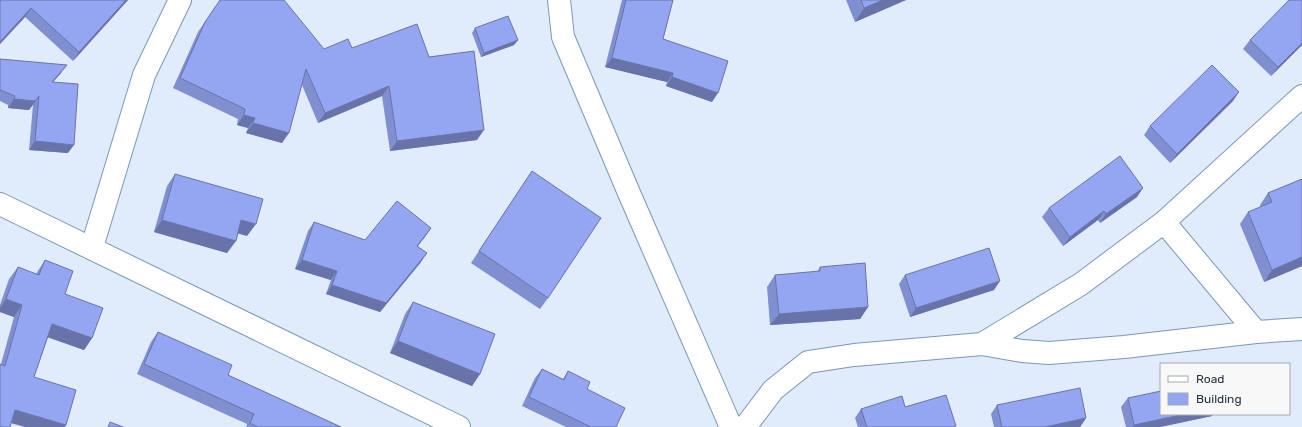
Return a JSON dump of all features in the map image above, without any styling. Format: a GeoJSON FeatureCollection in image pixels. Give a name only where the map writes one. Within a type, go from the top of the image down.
{"type":"FeatureCollection","features":[{"type":"Feature","properties":{"kind":"street"},"geometry":{"type":"LineString","coordinates":[[92,247],[144,75],[180,0]]}},
{"type":"Feature","properties":{"kind":"street"},"geometry":{"type":"LineString","coordinates":[[559,0],[563,37],[731,427]]}},
{"type":"Feature","properties":{"kind":"street"},"geometry":{"type":"LineString","coordinates":[[982,344],[1081,284],[1164,222],[1302,96]]}},
{"type":"Feature","properties":{"kind":"street"},"geometry":{"type":"LineString","coordinates":[[0,204],[92,247],[459,427]]}},
{"type":"Feature","properties":{"kind":"street"},"geometry":{"type":"LineString","coordinates":[[1164,222],[1256,332]]}},
{"type":"Feature","properties":{"kind":"street"},"geometry":{"type":"LineString","coordinates":[[745,427],[773,390],[808,362],[854,355],[982,344],[1022,351],[1049,353],[1124,347],[1256,332],[1302,329]]}},
{"type":"Feature","properties":{"kind":"building"},"geometry":{"type":"Polygon","coordinates":[[[0,0],[126,0],[79,52],[31,8],[0,42],[0,0]]]}},
{"type":"Feature","properties":{"kind":"building"},"geometry":{"type":"Polygon","coordinates":[[[220,0],[284,0],[324,49],[348,39],[352,48],[417,24],[429,57],[474,51],[484,130],[397,141],[389,86],[325,113],[306,69],[289,133],[253,123],[255,118],[244,115],[245,109],[180,78],[205,22],[220,0]]]}},
{"type":"Feature","properties":{"kind":"building"},"geometry":{"type":"Polygon","coordinates":[[[626,0],[673,0],[663,39],[728,61],[718,93],[672,77],[673,73],[612,58],[626,0]]]}},
{"type":"Feature","properties":{"kind":"building"},"geometry":{"type":"Polygon","coordinates":[[[861,0],[883,0],[864,8],[861,0]]]}},
{"type":"Feature","properties":{"kind":"building"},"geometry":{"type":"Polygon","coordinates":[[[1289,0],[1302,0],[1302,43],[1278,67],[1250,40],[1289,0]]]}},
{"type":"Feature","properties":{"kind":"building"},"geometry":{"type":"Polygon","coordinates":[[[508,16],[518,40],[484,53],[475,28],[508,16]]]}},
{"type":"Feature","properties":{"kind":"building"},"geometry":{"type":"Polygon","coordinates":[[[0,59],[67,65],[52,82],[78,84],[74,145],[35,141],[39,96],[35,101],[14,99],[15,96],[0,90],[0,59]]]}},
{"type":"Feature","properties":{"kind":"building"},"geometry":{"type":"Polygon","coordinates":[[[1212,65],[1239,92],[1177,154],[1150,126],[1212,65]]]}},
{"type":"Feature","properties":{"kind":"building"},"geometry":{"type":"Polygon","coordinates":[[[1120,156],[1143,188],[1106,214],[1104,211],[1070,237],[1049,208],[1120,156]]]}},
{"type":"Feature","properties":{"kind":"building"},"geometry":{"type":"Polygon","coordinates":[[[532,171],[601,218],[548,298],[479,251],[532,171]]]}},
{"type":"Feature","properties":{"kind":"building"},"geometry":{"type":"Polygon","coordinates":[[[175,174],[263,199],[256,224],[241,220],[236,241],[162,220],[175,174]]]}},
{"type":"Feature","properties":{"kind":"building"},"geometry":{"type":"Polygon","coordinates":[[[1302,179],[1302,257],[1272,270],[1248,212],[1272,202],[1268,193],[1302,179]]]}},
{"type":"Feature","properties":{"kind":"building"},"geometry":{"type":"Polygon","coordinates":[[[397,201],[431,228],[417,246],[427,253],[386,303],[332,285],[337,271],[302,260],[314,222],[365,240],[397,201]]]}},
{"type":"Feature","properties":{"kind":"building"},"geometry":{"type":"Polygon","coordinates":[[[989,248],[1000,281],[916,308],[905,275],[989,248]]]}},
{"type":"Feature","properties":{"kind":"building"},"geometry":{"type":"Polygon","coordinates":[[[45,260],[73,271],[65,294],[103,308],[92,338],[52,324],[34,377],[76,390],[66,425],[15,410],[10,427],[0,427],[0,364],[5,366],[22,305],[6,299],[18,267],[39,275],[45,260]]]}},
{"type":"Feature","properties":{"kind":"building"},"geometry":{"type":"Polygon","coordinates":[[[865,263],[868,307],[779,314],[775,275],[820,271],[820,267],[865,263]]]}},
{"type":"Feature","properties":{"kind":"building"},"geometry":{"type":"Polygon","coordinates":[[[413,302],[495,334],[480,374],[398,341],[413,302]]]}},
{"type":"Feature","properties":{"kind":"building"},"geometry":{"type":"Polygon","coordinates":[[[158,332],[232,365],[228,375],[341,427],[258,427],[250,423],[254,414],[144,364],[158,332]]]}},
{"type":"Feature","properties":{"kind":"building"},"geometry":{"type":"Polygon","coordinates":[[[542,369],[564,380],[568,371],[590,382],[587,389],[625,408],[616,427],[591,427],[529,397],[542,369]]]}},
{"type":"Feature","properties":{"kind":"building"},"geometry":{"type":"Polygon","coordinates":[[[1080,388],[1086,418],[1045,427],[1002,427],[997,405],[1080,388]]]}},
{"type":"Feature","properties":{"kind":"building"},"geometry":{"type":"Polygon","coordinates":[[[1160,391],[1160,415],[1180,415],[1134,425],[1128,398],[1160,391]]]}},
{"type":"Feature","properties":{"kind":"building"},"geometry":{"type":"Polygon","coordinates":[[[946,395],[956,426],[867,427],[861,409],[902,396],[905,407],[946,395]]]}},
{"type":"Feature","properties":{"kind":"building"},"geometry":{"type":"Polygon","coordinates":[[[110,422],[123,427],[108,427],[110,422]]]}}]}
